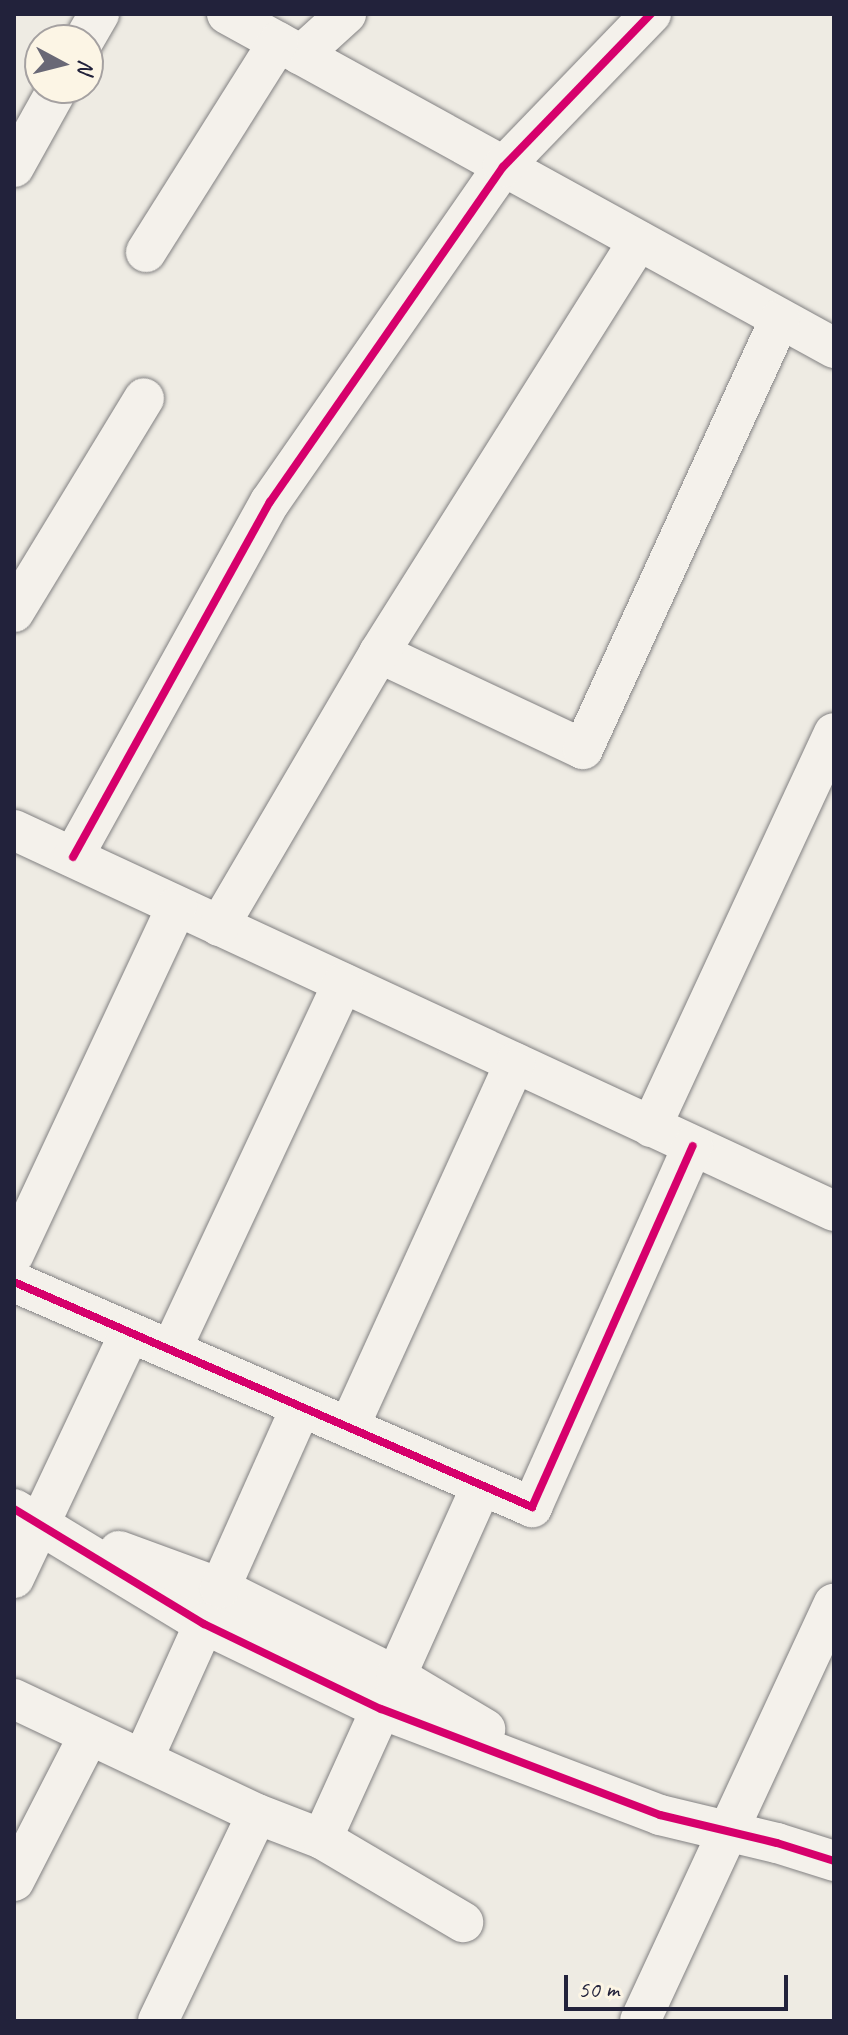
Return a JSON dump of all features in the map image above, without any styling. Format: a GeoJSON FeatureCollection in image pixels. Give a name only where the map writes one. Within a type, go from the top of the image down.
{"type":"FeatureCollection","features":[{"type":"Feature","properties":{"kind":"street"},"geometry":{"type":"LineString","coordinates":[[146,252],[289,48],[346,14]]}},
{"type":"Feature","properties":{"kind":"street"},"geometry":{"type":"LineString","coordinates":[[73,857],[270,502],[503,167],[651,14]]}},
{"type":"Feature","properties":{"kind":"street"},"geometry":{"type":"LineString","coordinates":[[235,16],[834,348]]}},
{"type":"Feature","properties":{"kind":"street"},"geometry":{"type":"LineString","coordinates":[[14,167],[49,104]]}},
{"type":"Feature","properties":{"kind":"street"},"geometry":{"type":"LineString","coordinates":[[219,926],[379,653],[638,241]]}},
{"type":"Feature","properties":{"kind":"street"},"geometry":{"type":"LineString","coordinates":[[379,653],[583,749],[780,319]]}},
{"type":"Feature","properties":{"kind":"street"},"geometry":{"type":"LineString","coordinates":[[14,612],[144,398]]}},
{"type":"Feature","properties":{"kind":"street"},"geometry":{"type":"LineString","coordinates":[[651,1127],[834,733]]}},
{"type":"Feature","properties":{"kind":"street"},"geometry":{"type":"LineString","coordinates":[[14,830],[834,1211]]}},
{"type":"Feature","properties":{"kind":"street"},"geometry":{"type":"LineString","coordinates":[[14,1254],[177,906]]}},
{"type":"Feature","properties":{"kind":"street"},"geometry":{"type":"LineString","coordinates":[[171,1350],[343,983]]}},
{"type":"Feature","properties":{"kind":"street"},"geometry":{"type":"LineString","coordinates":[[349,1427],[515,1063]]}},
{"type":"Feature","properties":{"kind":"street"},"geometry":{"type":"LineString","coordinates":[[14,1282],[532,1507],[693,1146]]}},
{"type":"Feature","properties":{"kind":"street"},"geometry":{"type":"LineString","coordinates":[[14,1578],[27,1516],[130,1333]]}},
{"type":"Feature","properties":{"kind":"street"},"geometry":{"type":"LineString","coordinates":[[220,1588],[301,1407]]}},
{"type":"Feature","properties":{"kind":"street"},"geometry":{"type":"LineString","coordinates":[[322,1839],[482,1485]]}},
{"type":"Feature","properties":{"kind":"street"},"geometry":{"type":"LineString","coordinates":[[27,1516],[204,1624],[388,1692]]}},
{"type":"Feature","properties":{"kind":"street"},"geometry":{"type":"LineString","coordinates":[[27,1516],[220,1588],[388,1692],[578,1785],[660,1815],[834,1861]]}},
{"type":"Feature","properties":{"kind":"street"},"geometry":{"type":"LineString","coordinates":[[640,2021],[834,1604]]}},
{"type":"Feature","properties":{"kind":"street"},"geometry":{"type":"LineString","coordinates":[[143,1759],[204,1624]]}},
{"type":"Feature","properties":{"kind":"street"},"geometry":{"type":"LineString","coordinates":[[14,1699],[257,1814],[322,1839],[463,1922]]}},
{"type":"Feature","properties":{"kind":"street"},"geometry":{"type":"LineString","coordinates":[[14,1881],[89,1735]]}},
{"type":"Feature","properties":{"kind":"street"},"geometry":{"type":"LineString","coordinates":[[158,2021],[257,1814]]}},
{"type":"Feature","properties":{"kind":"cycle path"},"geometry":{"type":"LineString","coordinates":[[73,857],[270,502],[503,167],[651,14]]}},
{"type":"Feature","properties":{"kind":"cycle path"},"geometry":{"type":"LineString","coordinates":[[14,1282],[532,1507],[693,1146]]}},
{"type":"Feature","properties":{"kind":"cycle path"},"geometry":{"type":"LineString","coordinates":[[14,1509],[204,1624],[381,1709],[660,1815],[777,1843],[834,1861]]}}]}
